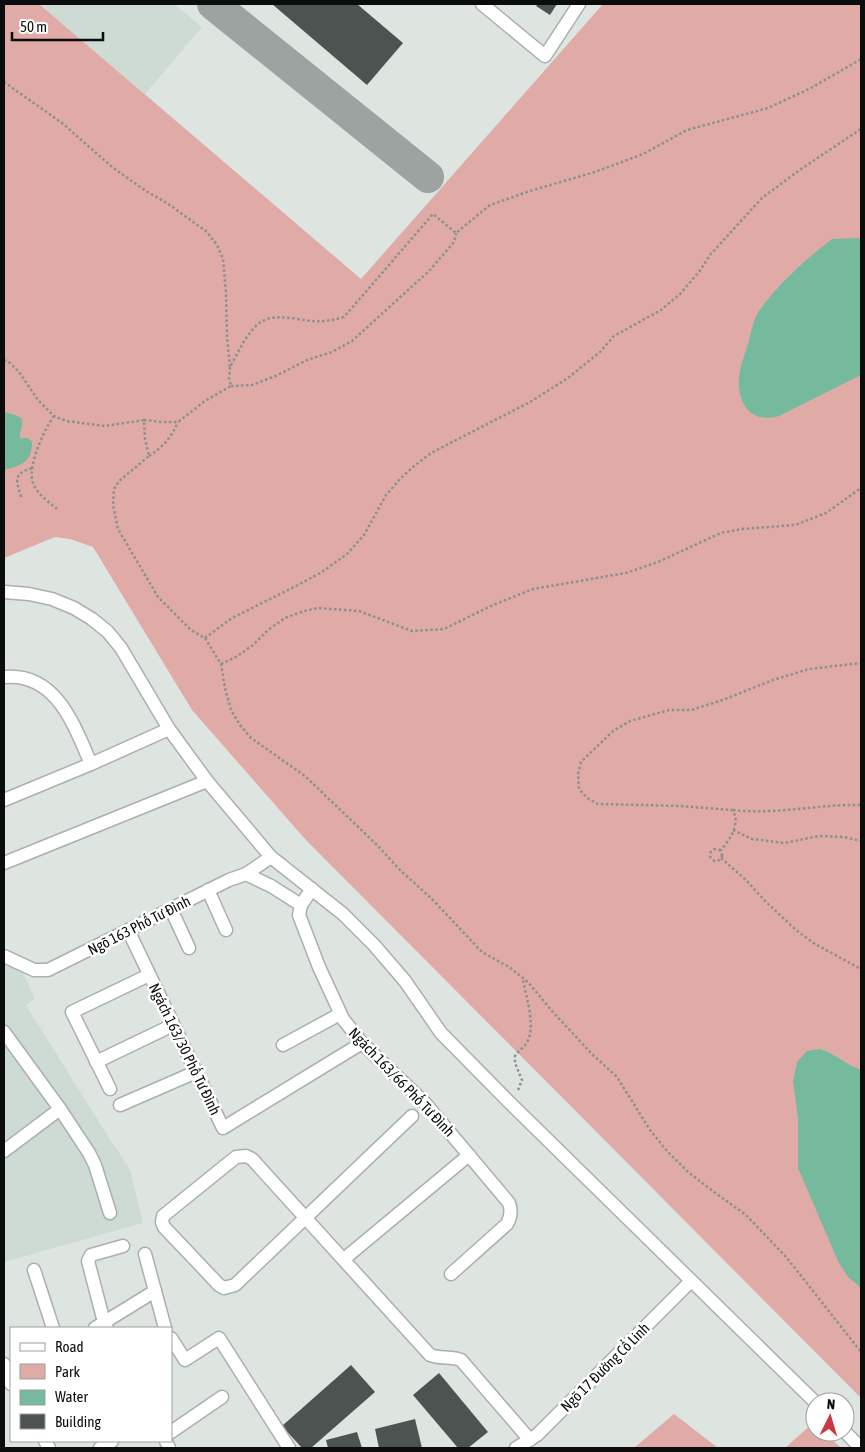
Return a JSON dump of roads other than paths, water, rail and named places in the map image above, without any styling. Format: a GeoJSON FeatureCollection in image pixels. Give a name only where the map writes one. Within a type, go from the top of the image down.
{"type":"FeatureCollection","features":[{"type":"Feature","properties":{"kind":"street"},"geometry":{"type":"LineString","coordinates":[[482,4],[545,56],[579,4]]}},
{"type":"Feature","properties":{"kind":"street"},"geometry":{"type":"LineString","coordinates":[[4,592],[29,594],[52,599],[74,608],[108,632],[120,648],[169,729],[207,781],[271,857],[343,914],[374,945],[405,981],[448,1040],[508,1102],[805,1392]]}},
{"type":"Feature","properties":{"kind":"street"},"geometry":{"type":"LineString","coordinates":[[4,677],[26,678],[42,684],[57,699],[73,725],[91,764]]}},
{"type":"Feature","properties":{"kind":"street"},"geometry":{"type":"LineString","coordinates":[[4,800],[169,729]]}},
{"type":"Feature","properties":{"kind":"street"},"geometry":{"type":"LineString","coordinates":[[4,863],[207,781]]}},
{"type":"Feature","properties":{"kind":"street","name":"Ngõ 163 Phố Tư Đình"},"geometry":{"type":"LineString","coordinates":[[4,956],[34,970],[48,970],[208,890],[246,874],[271,857]]}},
{"type":"Feature","properties":{"kind":"street"},"geometry":{"type":"LineString","coordinates":[[246,874],[271,886],[301,905],[312,889]]}},
{"type":"Feature","properties":{"kind":"street"},"geometry":{"type":"LineString","coordinates":[[208,890],[226,930]]}},
{"type":"Feature","properties":{"kind":"street","name":"Ngách 163/66 Phố Tư Đình"},"geometry":{"type":"LineString","coordinates":[[301,905],[299,915],[318,967],[340,1014],[362,1043],[425,1103],[509,1203],[511,1210],[510,1218],[506,1224],[451,1274]]}},
{"type":"Feature","properties":{"kind":"street"},"geometry":{"type":"LineString","coordinates":[[171,909],[189,948]]}},
{"type":"Feature","properties":{"kind":"street","name":"Ngách 163/30 Phố Tư Đình"},"geometry":{"type":"LineString","coordinates":[[128,930],[223,1128],[362,1043]]}},
{"type":"Feature","properties":{"kind":"street"},"geometry":{"type":"LineString","coordinates":[[110,1089],[72,1012],[149,975]]}},
{"type":"Feature","properties":{"kind":"street"},"geometry":{"type":"LineString","coordinates":[[283,1046],[340,1014]]}},
{"type":"Feature","properties":{"kind":"street"},"geometry":{"type":"LineString","coordinates":[[96,1062],[173,1025]]}},
{"type":"Feature","properties":{"kind":"street"},"geometry":{"type":"LineString","coordinates":[[4,1032],[60,1109],[89,1153],[95,1165],[110,1214]]}},
{"type":"Feature","properties":{"kind":"street"},"geometry":{"type":"LineString","coordinates":[[120,1105],[196,1072]]}},
{"type":"Feature","properties":{"kind":"street"},"geometry":{"type":"LineString","coordinates":[[4,1151],[60,1109]]}},
{"type":"Feature","properties":{"kind":"street"},"geometry":{"type":"LineString","coordinates":[[412,1116],[305,1219],[235,1285],[224,1288],[219,1285],[164,1227],[162,1222],[163,1216],[236,1157],[252,1159],[305,1219],[344,1259],[430,1355],[452,1357],[461,1360],[530,1440]]}},
{"type":"Feature","properties":{"kind":"street"},"geometry":{"type":"LineString","coordinates":[[344,1259],[469,1155]]}},
{"type":"Feature","properties":{"kind":"street"},"geometry":{"type":"LineString","coordinates":[[123,1246],[91,1255],[88,1258],[102,1326],[155,1291]]}},
{"type":"Feature","properties":{"kind":"street"},"geometry":{"type":"LineString","coordinates":[[144,1254],[165,1327]]}},
{"type":"Feature","properties":{"kind":"street"},"geometry":{"type":"LineString","coordinates":[[34,1270],[53,1327]]}},
{"type":"Feature","properties":{"kind":"street","name":"Ngõ 17 Đường Cổ Linh"},"geometry":{"type":"LineString","coordinates":[[516,1448],[530,1440],[691,1281]]}},
{"type":"Feature","properties":{"kind":"street"},"geometry":{"type":"LineString","coordinates":[[172,1340],[185,1360],[219,1338],[289,1448]]}},
{"type":"Feature","properties":{"kind":"street"},"geometry":{"type":"LineString","coordinates":[[4,1364],[10,1381]]}},
{"type":"Feature","properties":{"kind":"street"},"geometry":{"type":"LineString","coordinates":[[172,1431],[222,1397]]}},
{"type":"Feature","properties":{"kind":"water"},"geometry":{"type":"Polygon","coordinates":[[[832,239],[861,239],[861,375],[779,416],[769,418],[754,414],[748,410],[740,396],[739,377],[752,327],[759,311],[793,272],[832,239]]]}},
{"type":"Feature","properties":{"kind":"water"},"geometry":{"type":"Polygon","coordinates":[[[4,412],[22,419],[20,438],[28,438],[32,442],[28,459],[4,470],[4,412]]]}},
{"type":"Feature","properties":{"kind":"water"},"geometry":{"type":"Polygon","coordinates":[[[819,1049],[861,1070],[861,1288],[848,1277],[838,1261],[798,1168],[798,1118],[793,1081],[797,1062],[807,1051],[819,1049]]]}}]}
